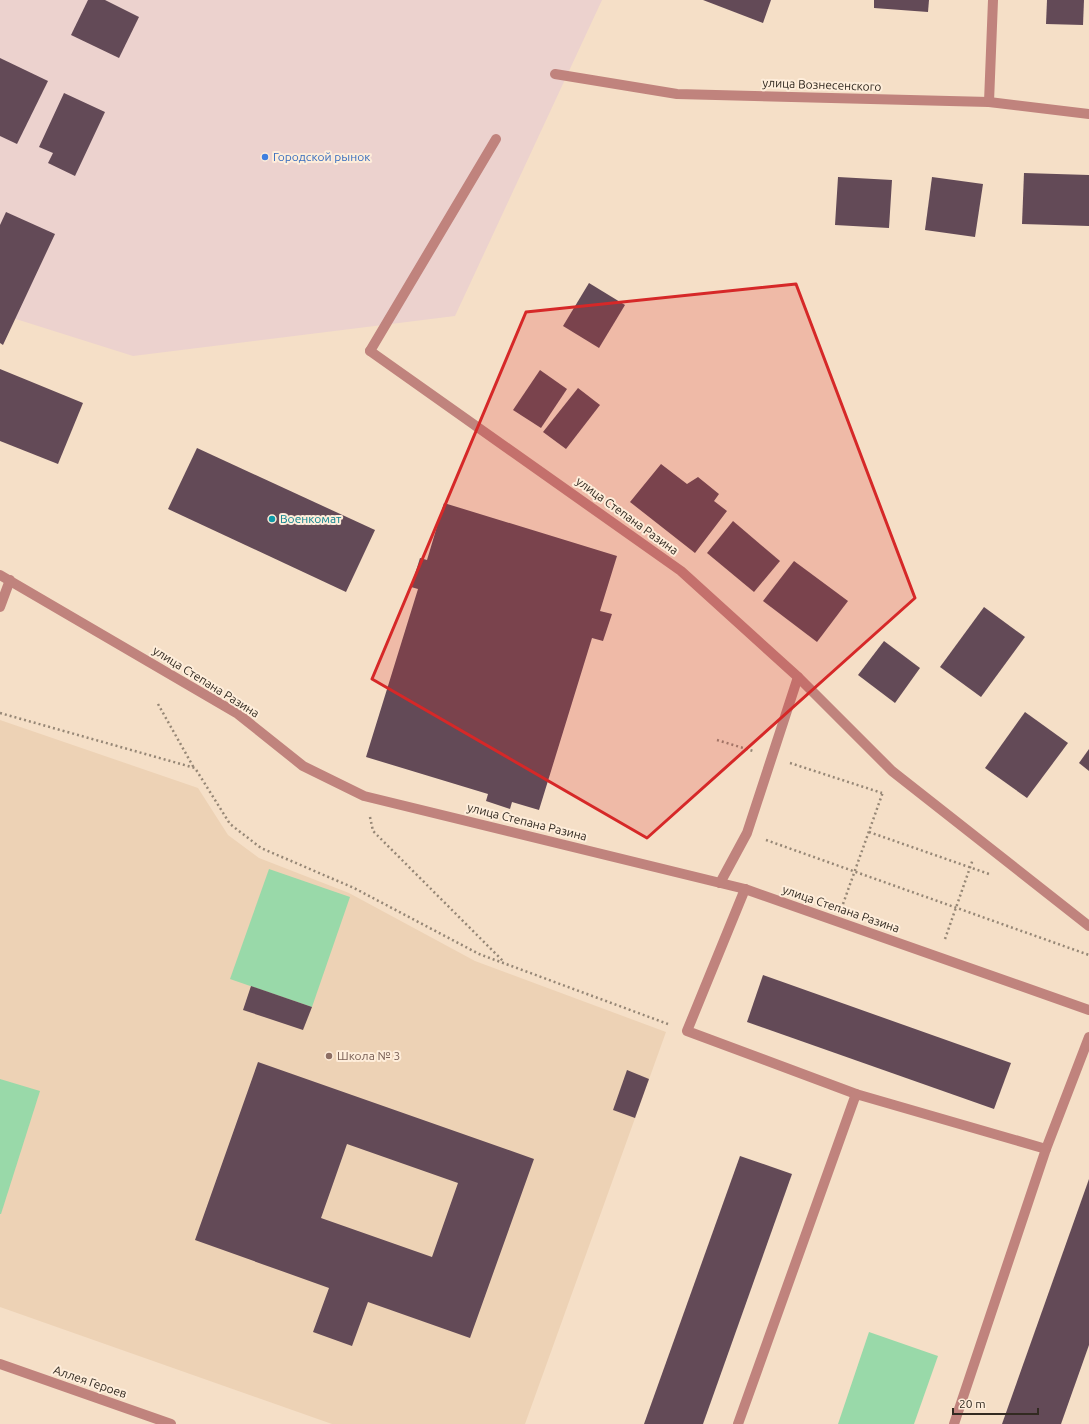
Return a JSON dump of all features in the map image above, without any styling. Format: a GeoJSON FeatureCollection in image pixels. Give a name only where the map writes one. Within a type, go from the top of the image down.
{"type":"FeatureCollection","features":[{"type":"Feature","properties":{"kind":"street"},"geometry":{"type":"LineString","coordinates":[[989,102],[993,0]]}},
{"type":"Feature","properties":{"kind":"street","name":"улица Вознесенского"},"geometry":{"type":"LineString","coordinates":[[554,74],[677,94],[989,102],[1089,114]]}},
{"type":"Feature","properties":{"kind":"street","name":"улица Степана Разина"},"geometry":{"type":"LineString","coordinates":[[496,139],[370,351],[681,571],[798,677],[892,771],[1089,926]]}},
{"type":"Feature","properties":{"kind":"street","name":"улица Степана Разина"},"geometry":{"type":"LineString","coordinates":[[0,575],[238,714],[303,766],[364,796],[745,889],[1089,1010]]}},
{"type":"Feature","properties":{"kind":"street"},"geometry":{"type":"LineString","coordinates":[[0,607],[10,580]]}},
{"type":"Feature","properties":{"kind":"street"},"geometry":{"type":"LineString","coordinates":[[720,883],[747,833],[798,677]]}},
{"type":"Feature","properties":{"kind":"street"},"geometry":{"type":"LineString","coordinates":[[745,889],[687,1031],[856,1094],[1046,1149]]}},
{"type":"Feature","properties":{"kind":"street"},"geometry":{"type":"LineString","coordinates":[[954,1424],[1046,1149],[1089,1036]]}},
{"type":"Feature","properties":{"kind":"street"},"geometry":{"type":"LineString","coordinates":[[738,1424],[856,1094]]}},
{"type":"Feature","properties":{"kind":"street","name":"Аллея Героев"},"geometry":{"type":"LineString","coordinates":[[0,1364],[171,1424]]}},
{"type":"Feature","properties":{"kind":"path"},"geometry":{"type":"LineString","coordinates":[[158,704],[194,768],[230,824],[261,848],[354,888],[479,954],[687,1031]]}},
{"type":"Feature","properties":{"kind":"path"},"geometry":{"type":"LineString","coordinates":[[0,713],[194,768]]}},
{"type":"Feature","properties":{"kind":"path"},"geometry":{"type":"LineString","coordinates":[[717,740],[882,793]]}},
{"type":"Feature","properties":{"kind":"path"},"geometry":{"type":"LineString","coordinates":[[837,922],[882,793],[892,771]]}},
{"type":"Feature","properties":{"kind":"path"},"geometry":{"type":"LineString","coordinates":[[364,796],[373,831],[506,964]]}},
{"type":"Feature","properties":{"kind":"path"},"geometry":{"type":"LineString","coordinates":[[868,832],[991,875]]}},
{"type":"Feature","properties":{"kind":"path"},"geometry":{"type":"LineString","coordinates":[[747,833],[1089,955]]}},
{"type":"Feature","properties":{"kind":"path"},"geometry":{"type":"LineString","coordinates":[[939,957],[980,840]]}},
{"type":"Feature","properties":{"kind":"highlighted area"},"geometry":{"type":"Polygon","coordinates":[[[796,284],[915,598],[647,838],[372,679],[526,312],[796,284]]]}},
{"type":"Feature","properties":{"kind":"shaded area","name":"Городской рынок"},"geometry":{"type":"Polygon","coordinates":[[[0,0],[602,0],[455,316],[133,356],[0,314],[0,0]]]}},
{"type":"Feature","properties":{"kind":"shaded area","name":"Школа № 3"},"geometry":{"type":"Polygon","coordinates":[[[0,720],[198,788],[228,835],[259,858],[349,893],[475,961],[666,1032],[525,1424],[332,1424],[0,1307],[0,720]]]}},
{"type":"Feature","properties":{"kind":"green space"},"geometry":{"type":"Polygon","coordinates":[[[269,869],[350,897],[312,1007],[230,979],[269,869]]]}},
{"type":"Feature","properties":{"kind":"green space"},"geometry":{"type":"Polygon","coordinates":[[[0,1079],[40,1091],[1,1214],[0,1214],[0,1079]]]}},
{"type":"Feature","properties":{"kind":"green space"},"geometry":{"type":"Polygon","coordinates":[[[869,1332],[938,1356],[914,1424],[838,1424],[869,1332]]]}},
{"type":"Feature","properties":{"kind":"building"},"geometry":{"type":"Polygon","coordinates":[[[88,0],[105,0],[139,17],[119,58],[71,35],[88,0]]]}},
{"type":"Feature","properties":{"kind":"building"},"geometry":{"type":"Polygon","coordinates":[[[703,0],[771,0],[763,23],[703,0]]]}},
{"type":"Feature","properties":{"kind":"building"},"geometry":{"type":"Polygon","coordinates":[[[874,0],[929,0],[928,12],[874,8],[874,0]]]}},
{"type":"Feature","properties":{"kind":"building"},"geometry":{"type":"Polygon","coordinates":[[[1047,0],[1084,0],[1083,25],[1046,24],[1047,0]]]}},
{"type":"Feature","properties":{"kind":"building"},"geometry":{"type":"Polygon","coordinates":[[[0,58],[48,81],[17,144],[0,136],[0,58]]]}},
{"type":"Feature","properties":{"kind":"building"},"geometry":{"type":"Polygon","coordinates":[[[64,93],[105,112],[75,176],[48,163],[53,153],[39,147],[64,93]]]}},
{"type":"Feature","properties":{"kind":"building"},"geometry":{"type":"Polygon","coordinates":[[[1024,173],[1089,175],[1089,226],[1022,224],[1024,173]]]}},
{"type":"Feature","properties":{"kind":"building"},"geometry":{"type":"Polygon","coordinates":[[[838,177],[892,180],[889,228],[835,225],[838,177]]]}},
{"type":"Feature","properties":{"kind":"building"},"geometry":{"type":"Polygon","coordinates":[[[932,177],[983,184],[975,237],[925,230],[932,177]]]}},
{"type":"Feature","properties":{"kind":"building"},"geometry":{"type":"Polygon","coordinates":[[[6,212],[55,234],[3,345],[0,343],[0,225],[6,212]]]}},
{"type":"Feature","properties":{"kind":"building"},"geometry":{"type":"Polygon","coordinates":[[[589,283],[625,305],[599,348],[563,326],[589,283]]]}},
{"type":"Feature","properties":{"kind":"building"},"geometry":{"type":"Polygon","coordinates":[[[0,369],[83,403],[58,464],[0,441],[0,369]]]}},
{"type":"Feature","properties":{"kind":"building"},"geometry":{"type":"Polygon","coordinates":[[[540,370],[567,389],[541,428],[513,410],[540,370]]]}},
{"type":"Feature","properties":{"kind":"building"},"geometry":{"type":"Polygon","coordinates":[[[578,388],[600,405],[566,449],[543,432],[578,388]]]}},
{"type":"Feature","properties":{"kind":"building","name":"Военкомат"},"geometry":{"type":"Polygon","coordinates":[[[197,448],[375,530],[346,592],[168,509],[197,448]]]}},
{"type":"Feature","properties":{"kind":"building"},"geometry":{"type":"Polygon","coordinates":[[[661,464],[687,484],[698,477],[719,494],[714,501],[727,511],[695,553],[630,502],[661,464]]]}},
{"type":"Feature","properties":{"kind":"building"},"geometry":{"type":"Polygon","coordinates":[[[444,503],[617,556],[600,611],[612,614],[603,641],[592,638],[539,810],[512,802],[510,809],[486,801],[488,794],[366,757],[418,589],[411,587],[420,558],[427,560],[444,503]]]}},
{"type":"Feature","properties":{"kind":"building"},"geometry":{"type":"Polygon","coordinates":[[[733,521],[780,561],[754,592],[707,553],[733,521]]]}},
{"type":"Feature","properties":{"kind":"building"},"geometry":{"type":"Polygon","coordinates":[[[794,561],[848,601],[817,642],[763,601],[794,561]]]}},
{"type":"Feature","properties":{"kind":"building"},"geometry":{"type":"Polygon","coordinates":[[[984,607],[1025,637],[981,697],[940,667],[984,607]]]}},
{"type":"Feature","properties":{"kind":"building"},"geometry":{"type":"Polygon","coordinates":[[[884,641],[920,668],[895,703],[858,675],[884,641]]]}},
{"type":"Feature","properties":{"kind":"building"},"geometry":{"type":"Polygon","coordinates":[[[1025,712],[1068,743],[1027,798],[985,768],[1025,712]]]}},
{"type":"Feature","properties":{"kind":"building"},"geometry":{"type":"Polygon","coordinates":[[[1089,749],[1089,771],[1079,763],[1089,749]]]}},
{"type":"Feature","properties":{"kind":"building"},"geometry":{"type":"Polygon","coordinates":[[[763,975],[1011,1063],[994,1109],[747,1022],[763,975]]]}},
{"type":"Feature","properties":{"kind":"building"},"geometry":{"type":"Polygon","coordinates":[[[251,986],[312,1007],[303,1030],[243,1010],[251,986]]]}},
{"type":"Feature","properties":{"kind":"building"},"geometry":{"type":"Polygon","coordinates":[[[258,1062],[534,1159],[470,1338],[368,1302],[352,1346],[313,1332],[329,1288],[195,1240],[258,1062]],[[347,1144],[321,1218],[432,1257],[458,1183],[347,1144]]]}},
{"type":"Feature","properties":{"kind":"building"},"geometry":{"type":"Polygon","coordinates":[[[627,1070],[649,1079],[635,1118],[613,1110],[627,1070]]]}},
{"type":"Feature","properties":{"kind":"building"},"geometry":{"type":"Polygon","coordinates":[[[740,1156],[792,1174],[703,1424],[644,1424],[740,1156]]]}},
{"type":"Feature","properties":{"kind":"building"},"geometry":{"type":"Polygon","coordinates":[[[1089,1179],[1089,1345],[1061,1424],[1002,1424],[1089,1179]]]}},
{"type":"Feature","properties":{"kind":"place","name":"Городской рынок"},"geometry":{"type":"Point","coordinates":[265,157]}},
{"type":"Feature","properties":{"kind":"place","name":"Военкомат"},"geometry":{"type":"Point","coordinates":[272,519]}},
{"type":"Feature","properties":{"kind":"place","name":"Школа № 3"},"geometry":{"type":"Point","coordinates":[329,1056]}}]}
